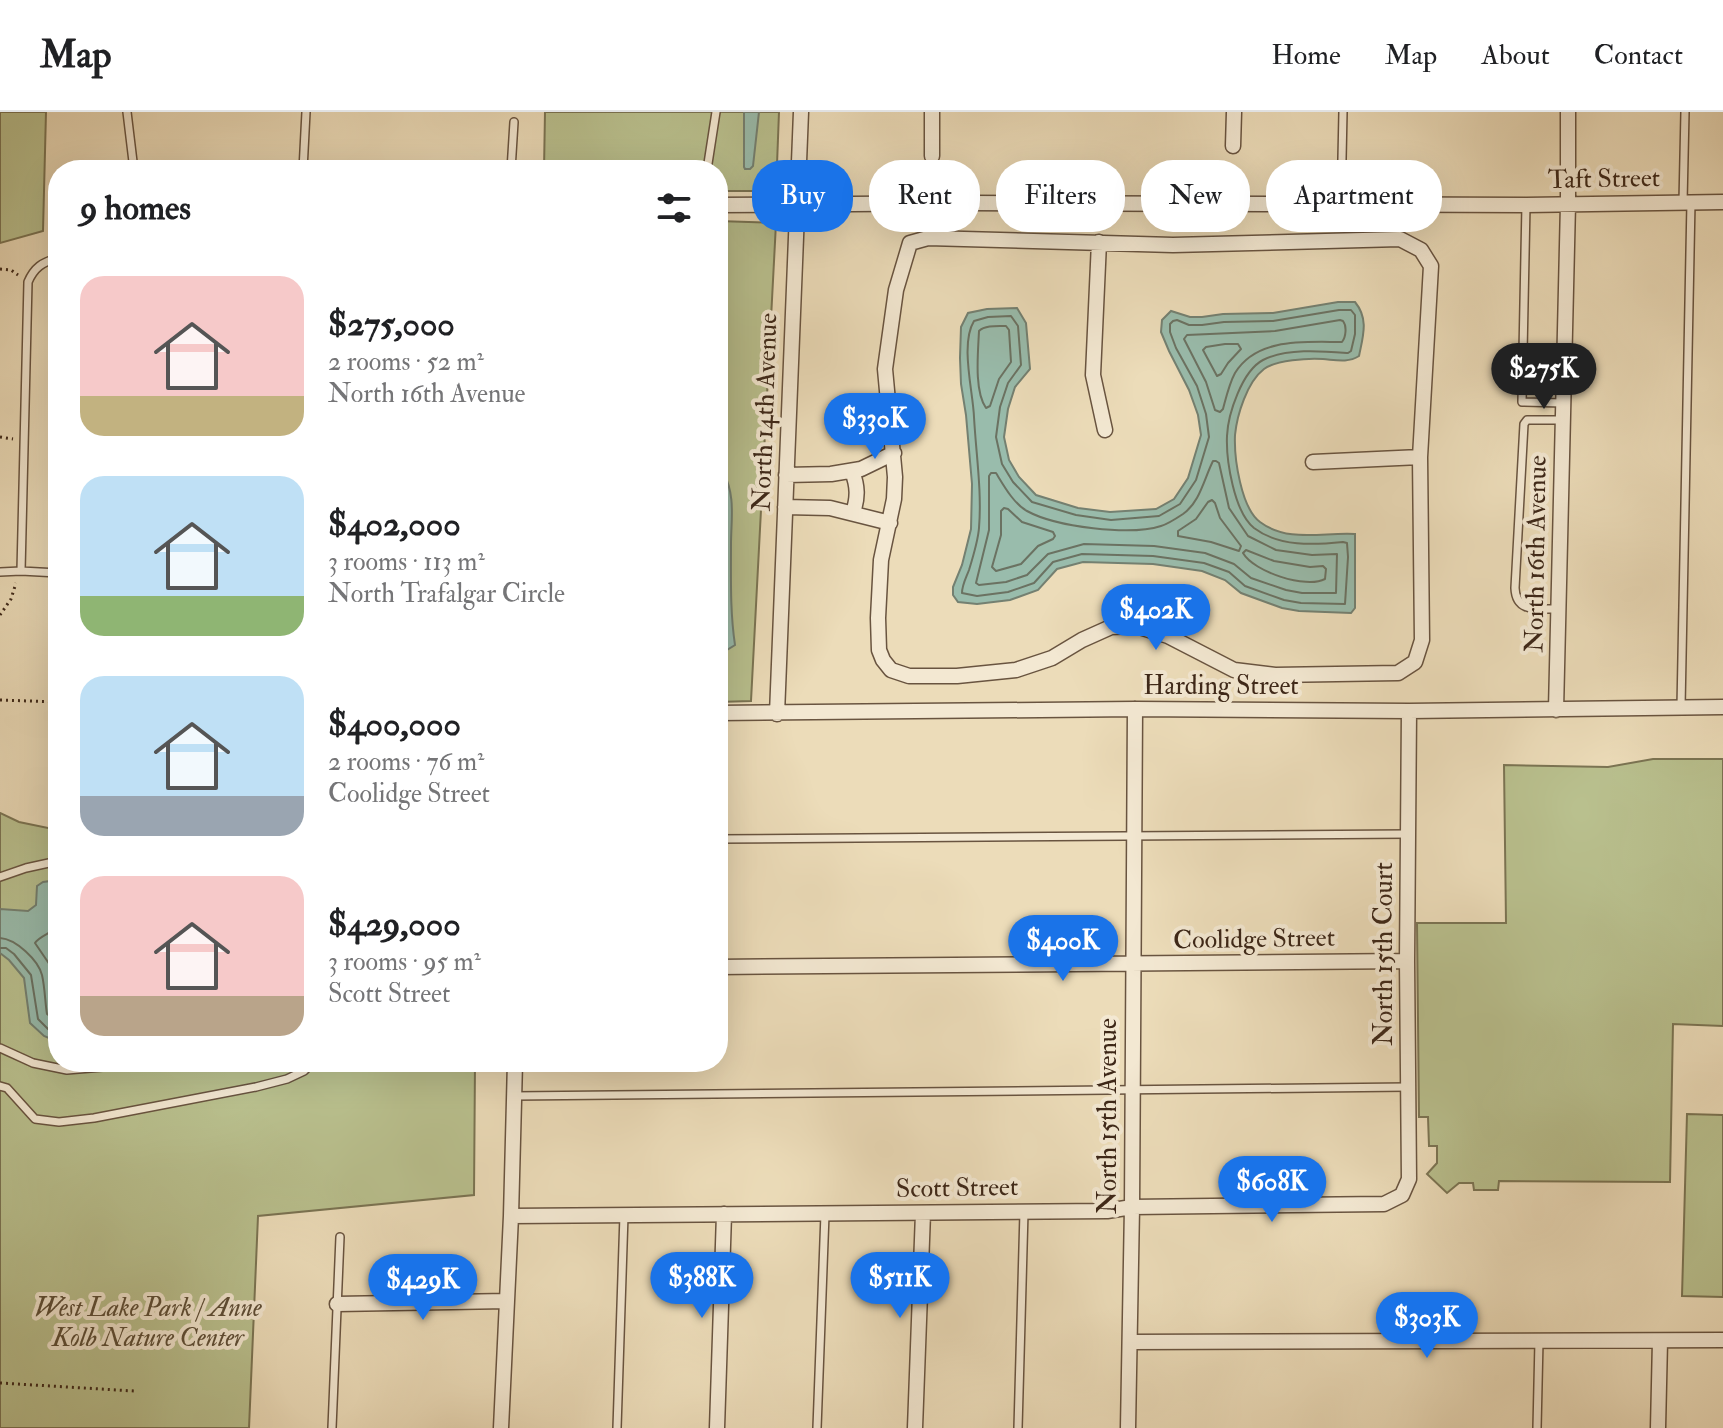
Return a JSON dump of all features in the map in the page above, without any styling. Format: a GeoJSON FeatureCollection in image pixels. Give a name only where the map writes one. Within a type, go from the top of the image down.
{"type":"FeatureCollection","features":[{"type":"Feature","properties":{"kind":"street","name":"North 14th Avenue"},"geometry":{"type":"LineString","coordinates":[[799,160],[801,112]]}},
{"type":"Feature","properties":{"kind":"street"},"geometry":{"type":"LineString","coordinates":[[932,112],[932,156]]}},
{"type":"Feature","properties":{"kind":"street"},"geometry":{"type":"LineString","coordinates":[[1233,146],[1234,112]]}},
{"type":"Feature","properties":{"kind":"street","name":"North 16th Avenue"},"geometry":{"type":"LineString","coordinates":[[1556,710],[1568,112]]}},
{"type":"Feature","properties":{"kind":"street","name":"Taft Street"},"geometry":{"type":"LineString","coordinates":[[1442,205],[1723,202]]}},
{"type":"Feature","properties":{"kind":"street","name":"Taft Street"},"geometry":{"type":"LineString","coordinates":[[853,204],[1266,205]]}},
{"type":"Feature","properties":{"kind":"street","name":"Taft Street"},"geometry":{"type":"LineString","coordinates":[[728,205],[752,205]]}},
{"type":"Feature","properties":{"kind":"street","name":"North 14th Avenue"},"geometry":{"type":"LineString","coordinates":[[777,714],[797,232]]}},
{"type":"Feature","properties":{"kind":"street"},"geometry":{"type":"LineString","coordinates":[[928,238],[1099,242],[1173,245],[1400,239],[1421,250],[1431,266],[1420,457],[1422,640],[1415,662],[1398,673],[1275,675],[1234,670],[1168,636],[1136,626],[1111,627],[1052,658],[1016,670],[957,676],[909,676],[891,670],[883,660],[879,650],[878,618],[881,560],[894,499],[894,453],[885,369],[896,290],[910,243],[928,238]]}},
{"type":"Feature","properties":{"kind":"street"},"geometry":{"type":"LineString","coordinates":[[1099,242],[1093,375],[1105,430]]}},
{"type":"Feature","properties":{"kind":"street"},"geometry":{"type":"LineString","coordinates":[[786,475],[852,471],[894,453]]}},
{"type":"Feature","properties":{"kind":"street"},"geometry":{"type":"LineString","coordinates":[[1313,462],[1420,457]]}},
{"type":"Feature","properties":{"kind":"street"},"geometry":{"type":"LineString","coordinates":[[852,471],[858,489],[853,513]]}},
{"type":"Feature","properties":{"kind":"street"},"geometry":{"type":"LineString","coordinates":[[785,507],[830,508],[890,523]]}},
{"type":"Feature","properties":{"kind":"street","name":"Harding Street"},"geometry":{"type":"LineString","coordinates":[[728,713],[1723,707]]}},
{"type":"Feature","properties":{"kind":"street","name":"North 15th Avenue"},"geometry":{"type":"LineString","coordinates":[[1128,1428],[1135,709]]}},
{"type":"Feature","properties":{"kind":"street","name":"North 15th Court"},"geometry":{"type":"LineString","coordinates":[[1402,1195],[1409,1179],[1409,711]]}},
{"type":"Feature","properties":{"kind":"street","name":"Coolidge Street"},"geometry":{"type":"LineString","coordinates":[[728,967],[1407,961]]}},
{"type":"Feature","properties":{"kind":"street"},"geometry":{"type":"LineString","coordinates":[[501,1428],[515,1072]]}},
{"type":"Feature","properties":{"kind":"street","name":"Scott Street"},"geometry":{"type":"LineString","coordinates":[[511,1216],[1107,1211],[1132,1207],[1384,1204],[1402,1195]]}},
{"type":"Feature","properties":{"kind":"street"},"geometry":{"type":"LineString","coordinates":[[915,1428],[923,1213]]}},
{"type":"Feature","properties":{"kind":"street"},"geometry":{"type":"LineString","coordinates":[[717,1428],[724,1214]]}},
{"type":"Feature","properties":{"kind":"street"},"geometry":{"type":"LineString","coordinates":[[337,1304],[507,1301]]}},
{"type":"Feature","properties":{"kind":"street"},"geometry":{"type":"LineString","coordinates":[[1130,1342],[1723,1340]]}},
{"type":"Feature","properties":{"kind":"street"},"geometry":{"type":"LineString","coordinates":[[1658,1428],[1660,1341]]}},
{"type":"Feature","properties":{"kind":"lane"},"geometry":{"type":"LineString","coordinates":[[127,112],[133,160]]}},
{"type":"Feature","properties":{"kind":"lane"},"geometry":{"type":"LineString","coordinates":[[304,160],[306,112]]}},
{"type":"Feature","properties":{"kind":"lane"},"geometry":{"type":"LineString","coordinates":[[709,160],[716,112]]}},
{"type":"Feature","properties":{"kind":"lane"},"geometry":{"type":"LineString","coordinates":[[1342,160],[1343,112]]}},
{"type":"Feature","properties":{"kind":"lane"},"geometry":{"type":"LineString","coordinates":[[1681,707],[1687,202],[1685,112]]}},
{"type":"Feature","properties":{"kind":"lane"},"geometry":{"type":"LineString","coordinates":[[512,160],[514,122]]}},
{"type":"Feature","properties":{"kind":"lane"},"geometry":{"type":"LineString","coordinates":[[1526,205],[1522,402],[1563,403]]}},
{"type":"Feature","properties":{"kind":"lane"},"geometry":{"type":"LineString","coordinates":[[21,571],[28,282],[33,272],[48,261]]}},
{"type":"Feature","properties":{"kind":"lane"},"geometry":{"type":"LineString","coordinates":[[1559,609],[1520,605],[1515,597],[1515,588],[1524,424],[1527,420],[1563,420]]}},
{"type":"Feature","properties":{"kind":"lane"},"geometry":{"type":"LineString","coordinates":[[0,572],[48,572]]}},
{"type":"Feature","properties":{"kind":"lane"},"geometry":{"type":"LineString","coordinates":[[728,839],[1408,834]]}},
{"type":"Feature","properties":{"kind":"lane"},"geometry":{"type":"LineString","coordinates":[[0,877],[48,863]]}},
{"type":"Feature","properties":{"kind":"lane"},"geometry":{"type":"LineString","coordinates":[[0,1048],[48,1066]]}},
{"type":"Feature","properties":{"kind":"lane"},"geometry":{"type":"LineString","coordinates":[[0,1086],[7,1088],[35,1119],[59,1122],[256,1087],[302,1072]]}},
{"type":"Feature","properties":{"kind":"lane"},"geometry":{"type":"LineString","coordinates":[[514,1096],[1408,1087]]}},
{"type":"Feature","properties":{"kind":"lane"},"geometry":{"type":"LineString","coordinates":[[1018,1428],[1024,1212]]}},
{"type":"Feature","properties":{"kind":"lane"},"geometry":{"type":"LineString","coordinates":[[817,1428],[825,1214]]}},
{"type":"Feature","properties":{"kind":"lane"},"geometry":{"type":"LineString","coordinates":[[617,1428],[624,1215]]}},
{"type":"Feature","properties":{"kind":"lane"},"geometry":{"type":"LineString","coordinates":[[332,1428],[340,1237]]}},
{"type":"Feature","properties":{"kind":"lane"},"geometry":{"type":"LineString","coordinates":[[1537,1428],[1539,1341]]}},
{"type":"Feature","properties":{"kind":"path"},"geometry":{"type":"LineString","coordinates":[[0,269],[11,270],[28,282]]}},
{"type":"Feature","properties":{"kind":"path"},"geometry":{"type":"LineString","coordinates":[[0,615],[11,599],[21,571]]}},
{"type":"Feature","properties":{"kind":"path"},"geometry":{"type":"LineString","coordinates":[[0,622],[6,606]]}},
{"type":"Feature","properties":{"kind":"path"},"geometry":{"type":"LineString","coordinates":[[0,700],[48,702]]}},
{"type":"Feature","properties":{"kind":"path"},"geometry":{"type":"LineString","coordinates":[[0,1383],[134,1391]]}},
{"type":"Feature","properties":{"kind":"green space"},"geometry":{"type":"Polygon","coordinates":[[[0,112],[46,112],[43,231],[0,243],[0,112]]]}},
{"type":"Feature","properties":{"kind":"green space"},"geometry":{"type":"Polygon","coordinates":[[[545,112],[779,112],[777,160],[752,160],[752,191],[728,191],[728,160],[544,160],[545,112]]]}},
{"type":"Feature","properties":{"kind":"green space"},"geometry":{"type":"Polygon","coordinates":[[[728,221],[752,222],[752,232],[776,232],[751,701],[728,702],[728,221]]]}},
{"type":"Feature","properties":{"kind":"green space"},"geometry":{"type":"Polygon","coordinates":[[[1653,759],[1723,759],[1723,1026],[1673,1024],[1670,1182],[1499,1181],[1498,1190],[1474,1190],[1473,1183],[1459,1183],[1447,1193],[1427,1174],[1437,1163],[1437,1146],[1429,1146],[1428,1117],[1419,1117],[1417,923],[1506,923],[1504,765],[1608,767],[1653,759]]]}},
{"type":"Feature","properties":{"kind":"green space","name":"West Lake Park / Anne Kolb Nature Center"},"geometry":{"type":"Polygon","coordinates":[[[0,813],[19,822],[48,828],[48,1072],[475,1072],[474,1195],[258,1216],[249,1428],[0,1428],[0,813]]]}},
{"type":"Feature","properties":{"kind":"green space"},"geometry":{"type":"Polygon","coordinates":[[[1687,1114],[1723,1115],[1723,1297],[1682,1296],[1687,1114]]]}},
{"type":"Feature","properties":{"kind":"water"},"geometry":{"type":"Polygon","coordinates":[[[744,112],[759,112],[752,167],[744,167],[744,112]]]}},
{"type":"Feature","properties":{"kind":"water"},"geometry":{"type":"Polygon","coordinates":[[[1355,302],[1362,315],[1364,328],[1359,356],[1346,360],[1292,360],[1264,369],[1244,399],[1236,427],[1235,445],[1243,494],[1260,522],[1294,534],[1355,534],[1355,608],[1351,613],[1282,608],[1241,593],[1225,580],[1202,571],[1153,564],[1083,562],[1057,569],[1038,590],[1010,600],[977,604],[958,602],[953,595],[953,587],[971,529],[972,484],[960,358],[961,327],[968,313],[1017,308],[1026,323],[1030,369],[1015,387],[1004,437],[1009,460],[1019,477],[1036,495],[1078,508],[1110,512],[1156,509],[1174,499],[1188,478],[1201,435],[1189,390],[1161,332],[1162,320],[1171,311],[1202,317],[1273,313],[1355,302]]]}},
{"type":"Feature","properties":{"kind":"water"},"geometry":{"type":"Polygon","coordinates":[[[728,484],[732,508],[731,595],[735,645],[728,649],[728,484]]]}},
{"type":"Feature","properties":{"kind":"water"},"geometry":{"type":"Polygon","coordinates":[[[48,881],[48,1038],[30,1023],[24,978],[0,953],[0,909],[28,911],[36,905],[37,886],[48,881]]]}}]}
